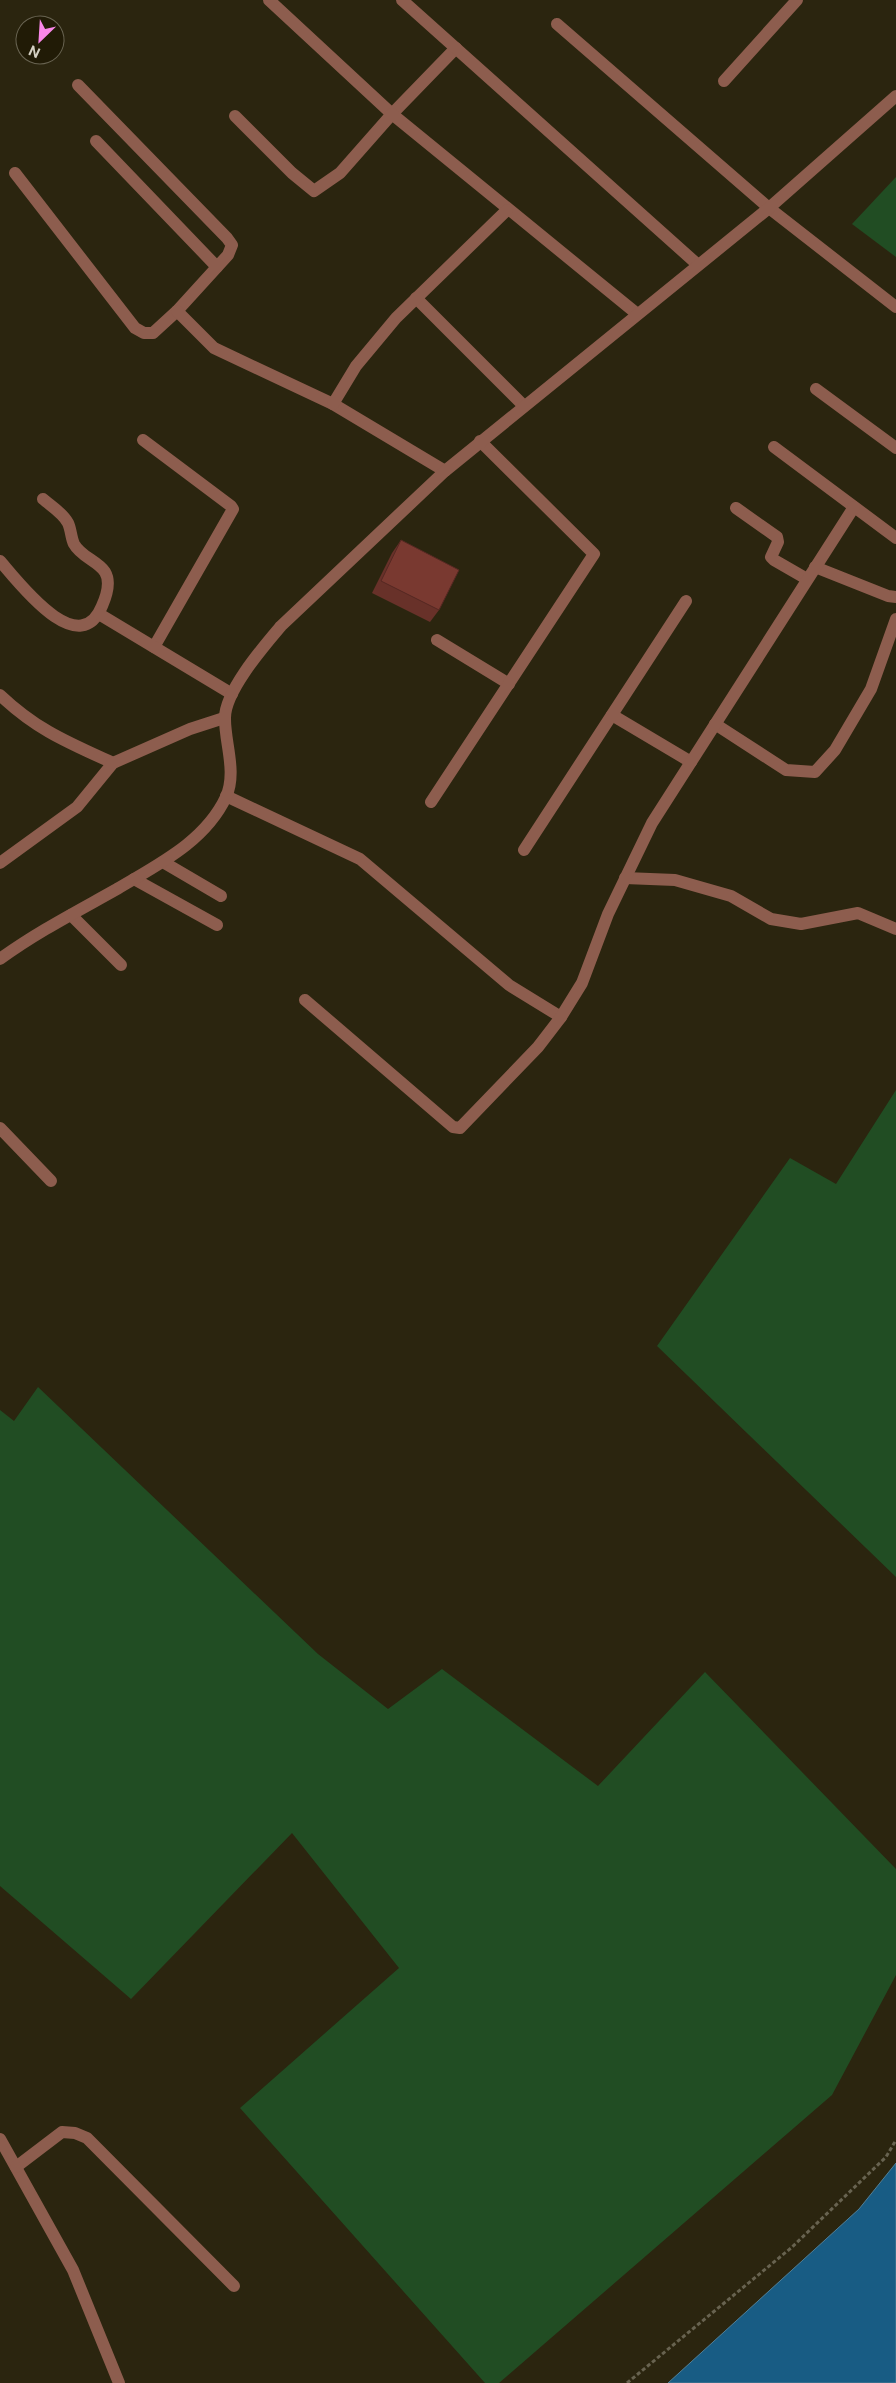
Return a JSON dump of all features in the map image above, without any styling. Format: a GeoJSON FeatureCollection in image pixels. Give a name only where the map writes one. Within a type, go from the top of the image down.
{"type":"FeatureCollection","features":[{"type":"Feature","properties":{"kind":"street"},"geometry":{"type":"LineString","coordinates":[[269,0],[392,114],[507,210],[636,313]]}},
{"type":"Feature","properties":{"kind":"street"},"geometry":{"type":"LineString","coordinates":[[402,0],[697,264]]}},
{"type":"Feature","properties":{"kind":"street"},"geometry":{"type":"LineString","coordinates":[[724,81],[797,0]]}},
{"type":"Feature","properties":{"kind":"street"},"geometry":{"type":"LineString","coordinates":[[557,24],[769,208],[896,307]]}},
{"type":"Feature","properties":{"kind":"street"},"geometry":{"type":"LineString","coordinates":[[235,116],[292,173],[314,191],[340,173],[392,114],[456,48]]}},
{"type":"Feature","properties":{"kind":"street"},"geometry":{"type":"LineString","coordinates":[[14,173],[135,328],[144,333],[153,333],[177,311],[232,250],[232,245],[227,238],[78,85]]}},
{"type":"Feature","properties":{"kind":"street"},"geometry":{"type":"LineString","coordinates":[[0,960],[26,941],[163,862],[198,835],[210,822],[226,796],[230,769],[224,718],[232,694],[260,651],[281,626],[445,470],[636,313],[769,208],[896,96]]}},
{"type":"Feature","properties":{"kind":"street"},"geometry":{"type":"LineString","coordinates":[[96,141],[217,267]]}},
{"type":"Feature","properties":{"kind":"street"},"geometry":{"type":"LineString","coordinates":[[333,404],[356,366],[416,298],[507,210]]}},
{"type":"Feature","properties":{"kind":"street"},"geometry":{"type":"LineString","coordinates":[[416,298],[523,405]]}},
{"type":"Feature","properties":{"kind":"street"},"geometry":{"type":"LineString","coordinates":[[177,311],[214,348],[333,404],[445,470]]}},
{"type":"Feature","properties":{"kind":"street"},"geometry":{"type":"LineString","coordinates":[[816,389],[896,448]]}},
{"type":"Feature","properties":{"kind":"street"},"geometry":{"type":"LineString","coordinates":[[143,440],[233,509],[154,647]]}},
{"type":"Feature","properties":{"kind":"street"},"geometry":{"type":"LineString","coordinates":[[431,802],[594,554],[480,441]]}},
{"type":"Feature","properties":{"kind":"street"},"geometry":{"type":"LineString","coordinates":[[774,447],[896,538]]}},
{"type":"Feature","properties":{"kind":"street"},"geometry":{"type":"LineString","coordinates":[[0,561],[29,595],[65,623],[76,626],[86,624],[99,614],[108,587],[105,573],[75,546],[65,519],[43,499]]}},
{"type":"Feature","properties":{"kind":"street"},"geometry":{"type":"LineString","coordinates":[[305,1000],[457,1128],[460,1128],[501,1088],[538,1047],[561,1017],[582,982],[624,878],[652,823],[854,506]]}},
{"type":"Feature","properties":{"kind":"street"},"geometry":{"type":"LineString","coordinates":[[736,508],[777,537],[778,542],[771,557],[774,560],[807,579]]}},
{"type":"Feature","properties":{"kind":"street"},"geometry":{"type":"LineString","coordinates":[[815,567],[888,596],[896,597]]}},
{"type":"Feature","properties":{"kind":"street"},"geometry":{"type":"LineString","coordinates":[[524,850],[686,601]]}},
{"type":"Feature","properties":{"kind":"street"},"geometry":{"type":"LineString","coordinates":[[99,614],[232,694]]}},
{"type":"Feature","properties":{"kind":"street"},"geometry":{"type":"LineString","coordinates":[[715,724],[786,770],[815,772],[835,750],[871,689],[896,619]]}},
{"type":"Feature","properties":{"kind":"street"},"geometry":{"type":"LineString","coordinates":[[437,640],[509,684]]}},
{"type":"Feature","properties":{"kind":"street"},"geometry":{"type":"LineString","coordinates":[[0,695],[20,714],[42,729],[112,763]]}},
{"type":"Feature","properties":{"kind":"street"},"geometry":{"type":"LineString","coordinates":[[612,715],[691,762]]}},
{"type":"Feature","properties":{"kind":"street"},"geometry":{"type":"LineString","coordinates":[[0,863],[77,807],[112,763],[190,729],[224,718]]}},
{"type":"Feature","properties":{"kind":"street"},"geometry":{"type":"LineString","coordinates":[[226,796],[360,859],[509,985],[561,1017]]}},
{"type":"Feature","properties":{"kind":"street"},"geometry":{"type":"LineString","coordinates":[[163,862],[222,896]]}},
{"type":"Feature","properties":{"kind":"street"},"geometry":{"type":"LineString","coordinates":[[624,878],[675,880],[731,896],[771,919],[801,924],[858,913],[896,929]]}},
{"type":"Feature","properties":{"kind":"street"},"geometry":{"type":"LineString","coordinates":[[134,879],[217,925]]}},
{"type":"Feature","properties":{"kind":"street"},"geometry":{"type":"LineString","coordinates":[[71,915],[122,965]]}},
{"type":"Feature","properties":{"kind":"street"},"geometry":{"type":"LineString","coordinates":[[0,1128],[50,1181]]}},
{"type":"Feature","properties":{"kind":"street"},"geometry":{"type":"LineString","coordinates":[[16,2167],[62,2132],[87,2138],[234,2286]]}},
{"type":"Feature","properties":{"kind":"street"},"geometry":{"type":"LineString","coordinates":[[0,2140],[73,2270],[119,2383]]}},
{"type":"Feature","properties":{"kind":"path"},"geometry":{"type":"LineString","coordinates":[[627,2383],[791,2248],[886,2157],[896,2140]]}},
{"type":"Feature","properties":{"kind":"green space"},"geometry":{"type":"Polygon","coordinates":[[[896,177],[896,257],[852,224],[896,177]]]}},
{"type":"Feature","properties":{"kind":"green space"},"geometry":{"type":"Polygon","coordinates":[[[896,1090],[896,1577],[657,1346],[790,1158],[836,1184],[896,1090]]]}},
{"type":"Feature","properties":{"kind":"green space"},"geometry":{"type":"Polygon","coordinates":[[[38,1387],[318,1654],[388,1709],[442,1669],[598,1786],[705,1672],[896,1869],[896,1975],[832,2095],[499,2383],[485,2383],[240,2108],[399,1968],[292,1833],[131,1999],[0,1886],[0,1410],[14,1421],[38,1387]]]}},
{"type":"Feature","properties":{"kind":"water"},"geometry":{"type":"Polygon","coordinates":[[[896,2163],[896,2383],[668,2383],[859,2209],[896,2163]]]}},
{"type":"Feature","properties":{"kind":"building"},"geometry":{"type":"Polygon","coordinates":[[[401,540],[459,570],[439,610],[381,581],[401,540]]]}}]}
